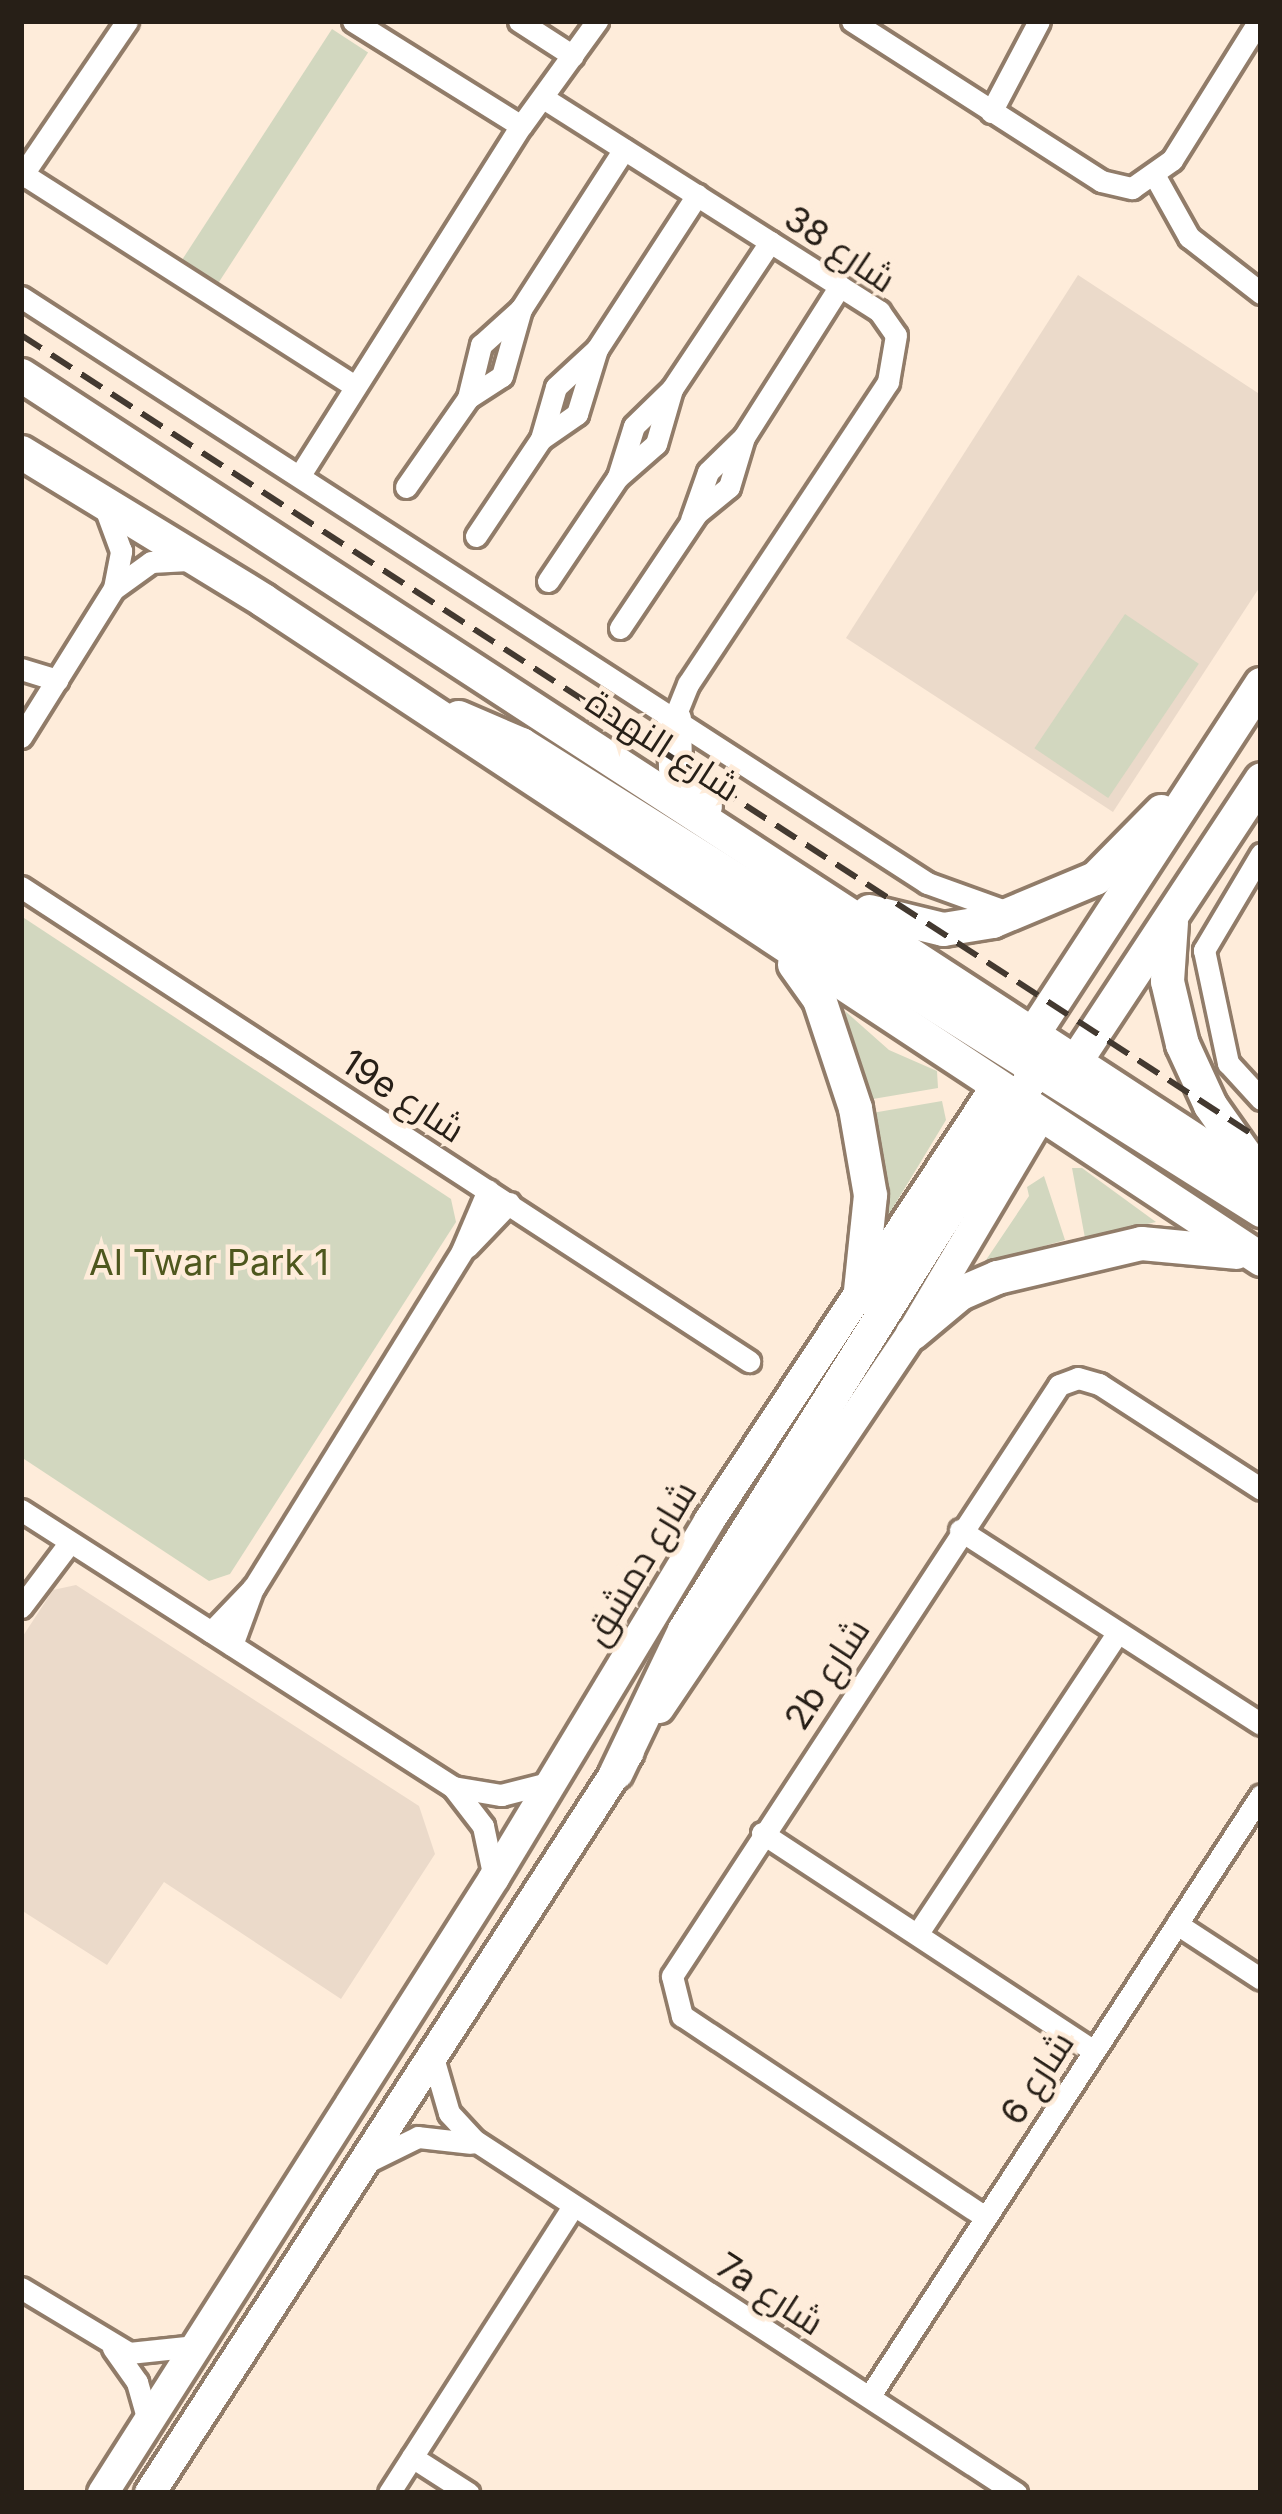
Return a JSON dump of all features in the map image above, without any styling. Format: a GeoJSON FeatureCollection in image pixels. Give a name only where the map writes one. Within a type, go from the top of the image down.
{"type":"FeatureCollection","features":[{"type":"Feature","properties":{"kind":"main road","name":"شارع النهدة"},"geometry":{"type":"LineString","coordinates":[[21,375],[817,892],[1261,1260]]}},
{"type":"Feature","properties":{"kind":"main road","name":"شارع النهدة"},"geometry":{"type":"LineString","coordinates":[[23,456],[202,563],[433,711],[773,940],[1261,1180]]}},
{"type":"Feature","properties":{"kind":"main road","name":"شارع دمشق"},"geometry":{"type":"LineString","coordinates":[[150,2493],[369,2162],[616,1772],[912,1333],[1036,1073],[1203,774],[1261,684]]}},
{"type":"Feature","properties":{"kind":"main road"},"geometry":{"type":"LineString","coordinates":[[433,711],[521,744],[1036,1073],[1261,1210]]}},
{"type":"Feature","properties":{"kind":"main road"},"geometry":{"type":"LineString","coordinates":[[674,719],[675,767],[740,842]]}},
{"type":"Feature","properties":{"kind":"main road"},"geometry":{"type":"LineString","coordinates":[[817,892],[925,927],[976,926],[1095,878],[1203,774]]}},
{"type":"Feature","properties":{"kind":"main road","name":"شارع دمشق"},"geometry":{"type":"LineString","coordinates":[[103,2493],[860,1290],[1172,914],[1261,779]]}},
{"type":"Feature","properties":{"kind":"main road"},"geometry":{"type":"LineString","coordinates":[[1172,914],[1167,981],[1182,1044],[1210,1105],[1261,1180]]}},
{"type":"Feature","properties":{"kind":"main road"},"geometry":{"type":"LineString","coordinates":[[773,940],[819,999],[855,1108],[870,1195],[860,1290]]}},
{"type":"Feature","properties":{"kind":"main road"},"geometry":{"type":"LineString","coordinates":[[616,1772],[684,1630],[1036,1073]]}},
{"type":"Feature","properties":{"kind":"main road"},"geometry":{"type":"LineString","coordinates":[[912,1333],[978,1284],[1141,1243],[1193,1243],[1261,1260]]}},
{"type":"Feature","properties":{"kind":"street"},"geometry":{"type":"LineString","coordinates":[[127,21],[22,175],[355,386]]}},
{"type":"Feature","properties":{"kind":"street"},"geometry":{"type":"LineString","coordinates":[[353,21],[521,126]]}},
{"type":"Feature","properties":{"kind":"street"},"geometry":{"type":"LineString","coordinates":[[519,21],[573,56]]}},
{"type":"Feature","properties":{"kind":"street"},"geometry":{"type":"LineString","coordinates":[[299,476],[521,126],[545,99],[597,21]]}},
{"type":"Feature","properties":{"kind":"street"},"geometry":{"type":"LineString","coordinates":[[852,21],[1100,181],[1132,188],[1156,178],[1259,21]]}},
{"type":"Feature","properties":{"kind":"street"},"geometry":{"type":"LineString","coordinates":[[982,106],[1039,21]]}},
{"type":"Feature","properties":{"kind":"street","name":"شارع 38"},"geometry":{"type":"LineString","coordinates":[[545,99],[840,286],[892,326],[892,372],[688,684],[674,719]]}},
{"type":"Feature","properties":{"kind":"street"},"geometry":{"type":"LineString","coordinates":[[468,398],[481,345],[521,309],[624,149]]}},
{"type":"Feature","properties":{"kind":"street"},"geometry":{"type":"LineString","coordinates":[[1156,178],[1189,237],[1261,293]]}},
{"type":"Feature","properties":{"kind":"street"},"geometry":{"type":"LineString","coordinates":[[476,536],[541,440],[556,387],[596,349],[697,195]]}},
{"type":"Feature","properties":{"kind":"street"},"geometry":{"type":"LineString","coordinates":[[548,580],[617,477],[656,444],[672,389],[770,242]]}},
{"type":"Feature","properties":{"kind":"street"},"geometry":{"type":"LineString","coordinates":[[620,628],[691,521],[729,487],[744,437],[840,286]]}},
{"type":"Feature","properties":{"kind":"street"},"geometry":{"type":"LineString","coordinates":[[21,297],[933,887],[1011,913]]}},
{"type":"Feature","properties":{"kind":"street"},"geometry":{"type":"LineString","coordinates":[[406,487],[468,398],[506,369],[521,309]]}},
{"type":"Feature","properties":{"kind":"street"},"geometry":{"type":"LineString","coordinates":[[541,440],[577,414],[596,349]]}},
{"type":"Feature","properties":{"kind":"street"},"geometry":{"type":"LineString","coordinates":[[21,737],[114,588],[121,551],[100,500]]}},
{"type":"Feature","properties":{"kind":"street"},"geometry":{"type":"LineString","coordinates":[[114,588],[151,562],[202,563]]}},
{"type":"Feature","properties":{"kind":"street"},"geometry":{"type":"LineString","coordinates":[[21,669],[57,680]]}},
{"type":"Feature","properties":{"kind":"street"},"geometry":{"type":"LineString","coordinates":[[21,682],[39,709]]}},
{"type":"Feature","properties":{"kind":"street"},"geometry":{"type":"LineString","coordinates":[[1261,854],[1210,934],[1204,958],[1228,1063],[1261,1099]]}},
{"type":"Feature","properties":{"kind":"street","name":"19e شارع"},"geometry":{"type":"LineString","coordinates":[[21,887],[749,1361]]}},
{"type":"Feature","properties":{"kind":"street"},"geometry":{"type":"LineString","coordinates":[[232,1645],[254,1587],[462,1251],[488,1190]]}},
{"type":"Feature","properties":{"kind":"street"},"geometry":{"type":"LineString","coordinates":[[462,1251],[508,1203]]}},
{"type":"Feature","properties":{"kind":"street","name":"2b شارع"},"geometry":{"type":"LineString","coordinates":[[986,2217],[682,2016],[670,1988],[677,1963],[1047,1396],[1069,1380],[1099,1384],[1261,1489]]}},
{"type":"Feature","properties":{"kind":"street"},"geometry":{"type":"LineString","coordinates":[[21,1510],[452,1787],[483,1826],[494,1877]]}},
{"type":"Feature","properties":{"kind":"street"},"geometry":{"type":"LineString","coordinates":[[960,1530],[1261,1724]]}},
{"type":"Feature","properties":{"kind":"street"},"geometry":{"type":"LineString","coordinates":[[21,1605],[63,1537]]}},
{"type":"Feature","properties":{"kind":"street"},"geometry":{"type":"LineString","coordinates":[[211,1631],[254,1587]]}},
{"type":"Feature","properties":{"kind":"street"},"geometry":{"type":"LineString","coordinates":[[918,1933],[1118,1632]]}},
{"type":"Feature","properties":{"kind":"street"},"geometry":{"type":"LineString","coordinates":[[452,1787],[501,1795],[552,1782]]}},
{"type":"Feature","properties":{"kind":"street","name":"شارع 6"},"geometry":{"type":"LineString","coordinates":[[869,2397],[1261,1796]]}},
{"type":"Feature","properties":{"kind":"street"},"geometry":{"type":"LineString","coordinates":[[761,1833],[1094,2051]]}},
{"type":"Feature","properties":{"kind":"street"},"geometry":{"type":"LineString","coordinates":[[1177,1924],[1261,1979]]}},
{"type":"Feature","properties":{"kind":"street","name":"7a شارع"},"geometry":{"type":"LineString","coordinates":[[434,2061],[448,2113],[488,2150],[1016,2493]]}},
{"type":"Feature","properties":{"kind":"street","name":"7a شارع"},"geometry":{"type":"LineString","coordinates":[[369,2162],[418,2137],[454,2137],[488,2150]]}},
{"type":"Feature","properties":{"kind":"street"},"geometry":{"type":"LineString","coordinates":[[389,2493],[573,2206]]}},
{"type":"Feature","properties":{"kind":"street"},"geometry":{"type":"LineString","coordinates":[[21,2288],[113,2348],[146,2356],[196,2346]]}},
{"type":"Feature","properties":{"kind":"street"},"geometry":{"type":"LineString","coordinates":[[113,2348],[137,2382],[149,2424]]}},
{"type":"Feature","properties":{"kind":"street"},"geometry":{"type":"LineString","coordinates":[[412,2457],[468,2493]]}},
{"type":"Feature","properties":{"kind":"shaded area"},"geometry":{"type":"Polygon","coordinates":[[[1078,275],[1261,395],[1261,585],[1113,812],[846,638],[1078,275]]]}},
{"type":"Feature","properties":{"kind":"shaded area"},"geometry":{"type":"Polygon","coordinates":[[[76,1585],[419,1806],[435,1854],[341,1999],[164,1882],[107,1965],[21,1910],[21,1639],[53,1590],[76,1585]]]}},
{"type":"Feature","properties":{"kind":"green space"},"geometry":{"type":"Polygon","coordinates":[[[332,29],[368,52],[217,285],[181,261],[332,29]]]}},
{"type":"Feature","properties":{"kind":"green space"},"geometry":{"type":"Polygon","coordinates":[[[1125,614],[1199,664],[1108,798],[1034,748],[1125,614]]]}},
{"type":"Feature","properties":{"kind":"green space","name":"Al Twar Park 1"},"geometry":{"type":"Polygon","coordinates":[[[21,916],[451,1199],[456,1222],[230,1574],[209,1581],[21,1457],[21,916]]]}},
{"type":"Feature","properties":{"kind":"green space"},"geometry":{"type":"Polygon","coordinates":[[[845,1011],[889,1050],[937,1071],[938,1088],[867,1100],[845,1011]]]}},
{"type":"Feature","properties":{"kind":"green space"},"geometry":{"type":"Polygon","coordinates":[[[942,1101],[946,1120],[888,1216],[872,1113],[942,1101]]]}},
{"type":"Feature","properties":{"kind":"green space"},"geometry":{"type":"Polygon","coordinates":[[[1072,1168],[1082,1168],[1156,1222],[1085,1238],[1072,1168]]]}},
{"type":"Feature","properties":{"kind":"green space"},"geometry":{"type":"Polygon","coordinates":[[[1044,1176],[1065,1240],[984,1263],[1029,1196],[1027,1187],[1044,1176]]]}},
{"type":"Feature","properties":{"kind":"railway"},"geometry":{"type":"LineString","coordinates":[[21,335],[1261,1140]]}}]}
